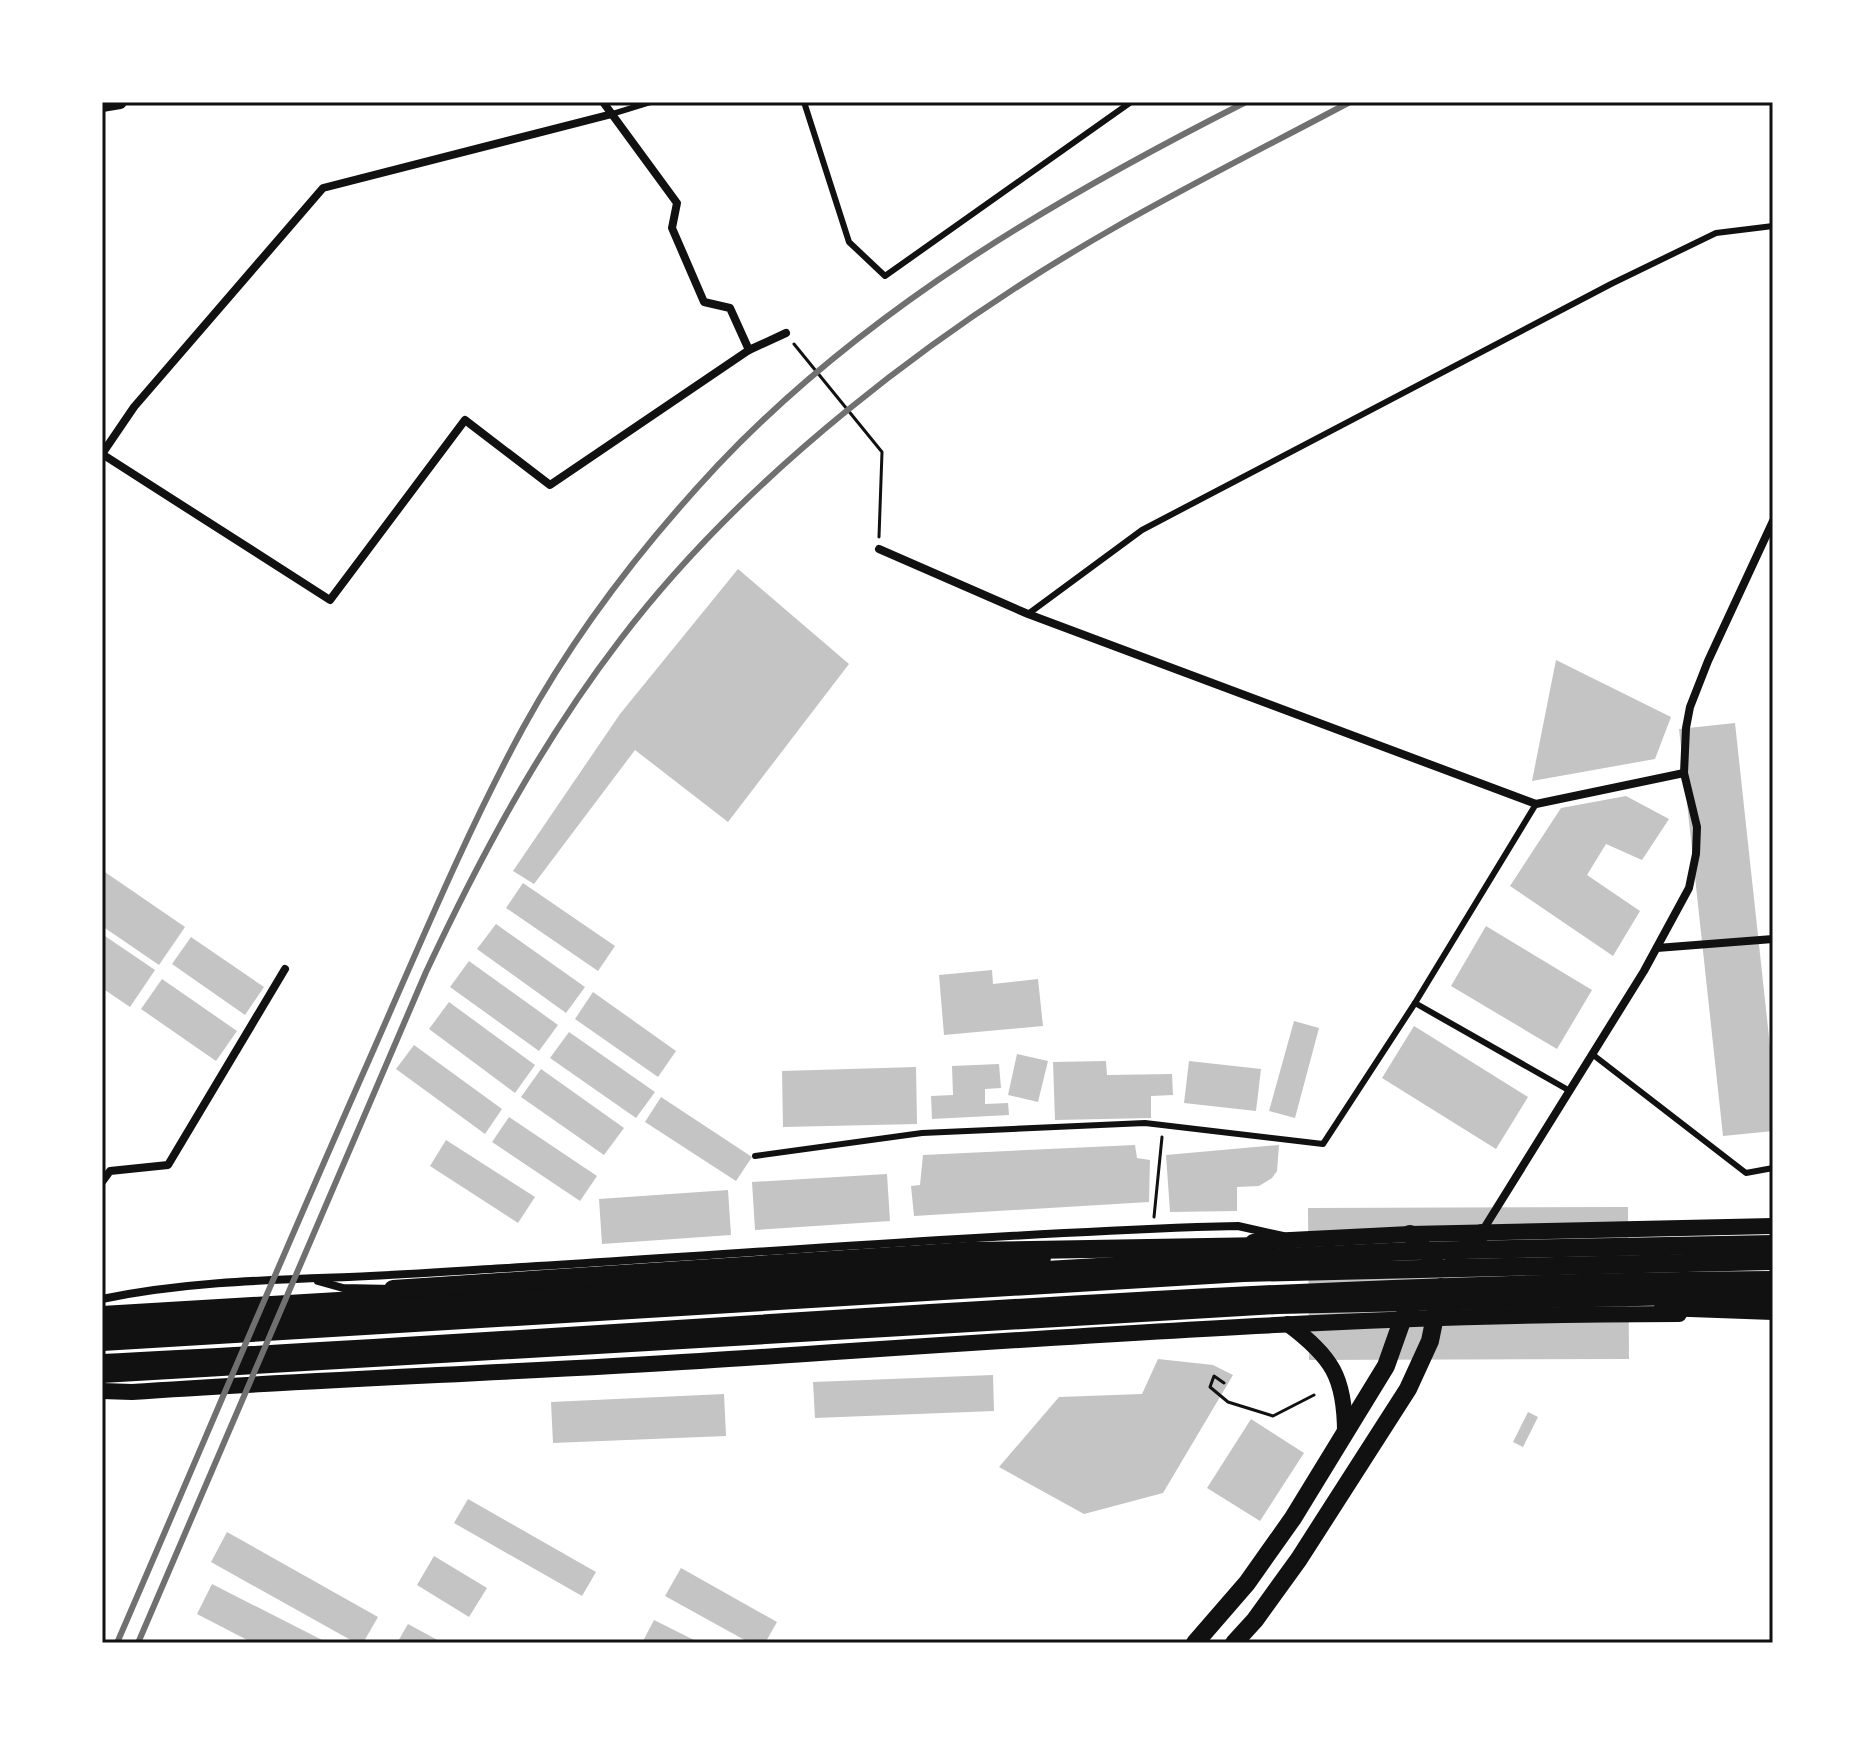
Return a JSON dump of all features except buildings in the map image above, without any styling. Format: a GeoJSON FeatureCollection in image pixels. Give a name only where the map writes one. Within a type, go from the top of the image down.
{"type":"FeatureCollection","features":[{"type":"Feature","properties":{"kind":"main road"},"geometry":{"type":"LineString","coordinates":[[102,1325],[1411,1242],[1482,1233],[1773,1226]]}},
{"type":"Feature","properties":{"kind":"main road"},"geometry":{"type":"LineString","coordinates":[[1195,1643],[1264,1559],[1386,1366],[1424,1292],[1482,1233]]}},
{"type":"Feature","properties":{"kind":"main road"},"geometry":{"type":"LineString","coordinates":[[102,1314],[1179,1250],[1292,1238],[1411,1242]]}},
{"type":"Feature","properties":{"kind":"main road"},"geometry":{"type":"LineString","coordinates":[[1292,1238],[1342,1264]]}},
{"type":"Feature","properties":{"kind":"main road"},"geometry":{"type":"LineString","coordinates":[[1234,1643],[1255,1620],[1299,1559],[1386,1424],[1424,1357],[1437,1317],[1424,1292],[1411,1242]]}},
{"type":"Feature","properties":{"kind":"main road"},"geometry":{"type":"LineString","coordinates":[[326,1302],[393,1289],[1005,1250],[1411,1242],[1773,1244]]}},
{"type":"Feature","properties":{"kind":"main road"},"geometry":{"type":"LineString","coordinates":[[102,1391],[132,1392],[584,1368],[1288,1324],[1516,1274],[1773,1261]]}},
{"type":"Feature","properties":{"kind":"main road"},"geometry":{"type":"LineString","coordinates":[[102,1342],[996,1289],[1342,1264],[1372,1269],[1424,1292],[1437,1317]]}},
{"type":"Feature","properties":{"kind":"main road"},"geometry":{"type":"LineString","coordinates":[[1516,1274],[1773,1280]]}},
{"type":"Feature","properties":{"kind":"main road"},"geometry":{"type":"LineString","coordinates":[[1714,1280],[1772,1314]]}},
{"type":"Feature","properties":{"kind":"main road"},"geometry":{"type":"LineString","coordinates":[[102,1363],[1345,1289],[1389,1288],[1424,1292]]}},
{"type":"Feature","properties":{"kind":"main road"},"geometry":{"type":"LineString","coordinates":[[102,1374],[1278,1305],[1773,1294]]}},
{"type":"Feature","properties":{"kind":"main road"},"geometry":{"type":"LineString","coordinates":[[1460,1300],[1772,1314]]}},
{"type":"Feature","properties":{"kind":"main road"},"geometry":{"type":"LineString","coordinates":[[170,1338],[277,1304]]}},
{"type":"Feature","properties":{"kind":"main road"},"geometry":{"type":"LineString","coordinates":[[175,1309],[279,1331]]}},
{"type":"Feature","properties":{"kind":"main road"},"geometry":{"type":"LineString","coordinates":[[1437,1317],[1772,1314]]}},
{"type":"Feature","properties":{"kind":"main road"},"geometry":{"type":"LineString","coordinates":[[1288,1324],[1319,1350],[1338,1378],[1345,1402],[1345,1433]]}},
{"type":"Feature","properties":{"kind":"street"},"geometry":{"type":"LineString","coordinates":[[102,105],[120,102]]}},
{"type":"Feature","properties":{"kind":"street"},"geometry":{"type":"LineString","coordinates":[[603,102],[677,203],[672,228],[704,302],[730,308],[749,350]]}},
{"type":"Feature","properties":{"kind":"street"},"geometry":{"type":"LineString","coordinates":[[612,114],[323,188],[134,407],[102,454],[330,600],[465,420],[550,485],[749,350],[786,333]]}},
{"type":"Feature","properties":{"kind":"street"},"geometry":{"type":"LineString","coordinates":[[1482,1233],[1657,948],[1689,888],[1696,854],[1697,827],[1684,773],[1686,728],[1694,695],[1773,521]]}},
{"type":"Feature","properties":{"kind":"street"},"geometry":{"type":"LineString","coordinates":[[879,549],[1028,614],[1536,804],[1684,773]]}},
{"type":"Feature","properties":{"kind":"street"},"geometry":{"type":"LineString","coordinates":[[1657,948],[1773,939]]}},
{"type":"Feature","properties":{"kind":"street"},"geometry":{"type":"LineString","coordinates":[[102,1182],[110,1171],[168,1165],[285,969]]}},
{"type":"Feature","properties":{"kind":"street"},"geometry":{"type":"LineString","coordinates":[[102,1299],[204,1284],[1153,1228],[1238,1226],[1292,1238]]}},
{"type":"Feature","properties":{"kind":"street"},"geometry":{"type":"LineString","coordinates":[[996,1289],[997,1261]]}},
{"type":"Feature","properties":{"kind":"street"},"geometry":{"type":"LineString","coordinates":[[1342,1264],[1345,1289]]}},
{"type":"Feature","properties":{"kind":"street"},"geometry":{"type":"LineString","coordinates":[[1516,1274],[1519,1314]]}},
{"type":"Feature","properties":{"kind":"street"},"geometry":{"type":"LineString","coordinates":[[309,1278],[343,1288],[393,1289]]}},
{"type":"Feature","properties":{"kind":"street"},"geometry":{"type":"LineString","coordinates":[[1011,1308],[1013,1340]]}},
{"type":"Feature","properties":{"kind":"street"},"geometry":{"type":"LineString","coordinates":[[581,1335],[584,1368]]}},
{"type":"Feature","properties":{"kind":"street"},"geometry":{"type":"LineString","coordinates":[[330,1350],[334,1381]]}},
{"type":"Feature","properties":{"kind":"street"},"geometry":{"type":"LineString","coordinates":[[102,1398],[132,1392]]}},
{"type":"Feature","properties":{"kind":"lane"},"geometry":{"type":"LineString","coordinates":[[612,114],[651,102]]}},
{"type":"Feature","properties":{"kind":"lane"},"geometry":{"type":"LineString","coordinates":[[804,102],[849,242],[885,276],[1131,102]]}},
{"type":"Feature","properties":{"kind":"lane"},"geometry":{"type":"LineString","coordinates":[[1028,614],[1142,530],[1611,284],[1716,233],[1773,226]]}},
{"type":"Feature","properties":{"kind":"lane"},"geometry":{"type":"LineString","coordinates":[[755,1156],[922,1133],[1145,1123],[1323,1144],[1415,1003],[1536,804]]}},
{"type":"Feature","properties":{"kind":"lane"},"geometry":{"type":"LineString","coordinates":[[1415,1003],[1570,1091]]}},
{"type":"Feature","properties":{"kind":"lane"},"geometry":{"type":"LineString","coordinates":[[1592,1054],[1746,1173],[1773,1168]]}},
{"type":"Feature","properties":{"kind":"path"},"geometry":{"type":"LineString","coordinates":[[786,333],[882,452],[879,549]]}},
{"type":"Feature","properties":{"kind":"path"},"geometry":{"type":"LineString","coordinates":[[1153,1228],[1163,1126]]}},
{"type":"Feature","properties":{"kind":"path"},"geometry":{"type":"LineString","coordinates":[[1224,1383],[1214,1376],[1210,1387],[1228,1402],[1273,1416],[1314,1395]]}},
{"type":"Feature","properties":{"kind":"railway"},"geometry":{"type":"LineString","coordinates":[[117,1643],[462,851],[543,693],[612,590],[718,465],[775,409],[836,356],[900,307],[1034,218],[1246,102]]}},
{"type":"Feature","properties":{"kind":"railway"},"geometry":{"type":"LineString","coordinates":[[138,1643],[447,928],[538,759],[620,640],[670,579],[784,464],[912,360],[979,312],[1114,228],[1350,102]]}}]}
